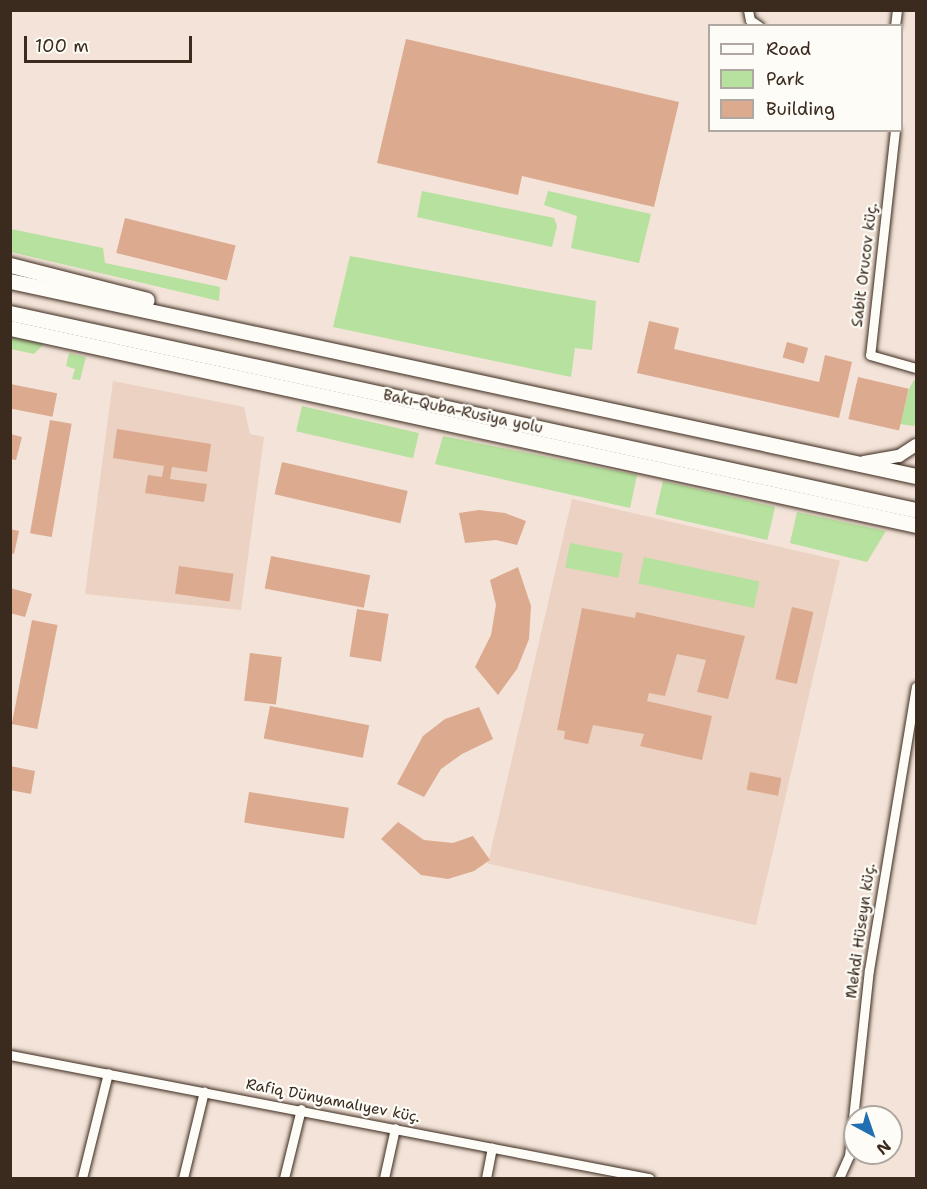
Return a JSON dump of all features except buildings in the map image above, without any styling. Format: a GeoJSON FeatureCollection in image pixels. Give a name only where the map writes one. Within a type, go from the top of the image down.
{"type":"FeatureCollection","features":[{"type":"Feature","properties":{"kind":"highway"},"geometry":{"type":"LineString","coordinates":[[10,265],[116,290],[215,323]]}},
{"type":"Feature","properties":{"kind":"highway"},"geometry":{"type":"LineString","coordinates":[[10,281],[215,323],[916,476]]}},
{"type":"Feature","properties":{"kind":"highway","name":"Bakı-Quba-Rusiya yolu"},"geometry":{"type":"LineString","coordinates":[[10,313],[916,510]]}},
{"type":"Feature","properties":{"kind":"highway"},"geometry":{"type":"LineString","coordinates":[[10,328],[916,525]]}},
{"type":"Feature","properties":{"kind":"street"},"geometry":{"type":"LineString","coordinates":[[748,10],[750,20],[756,24]]}},
{"type":"Feature","properties":{"kind":"street","name":"Sabit Orucov küç."},"geometry":{"type":"LineString","coordinates":[[895,132],[870,355],[916,368]]}},
{"type":"Feature","properties":{"kind":"street"},"geometry":{"type":"LineString","coordinates":[[858,463],[899,456],[916,445]]}},
{"type":"Feature","properties":{"kind":"street","name":"Mehdi Hüseyn küç."},"geometry":{"type":"LineString","coordinates":[[839,1179],[849,1156],[873,947],[916,687]]}},
{"type":"Feature","properties":{"kind":"street","name":"Rafiq Dünyamalıyev küç."},"geometry":{"type":"LineString","coordinates":[[10,1055],[300,1109],[650,1179]]}},
{"type":"Feature","properties":{"kind":"street"},"geometry":{"type":"LineString","coordinates":[[82,1179],[108,1073]]}},
{"type":"Feature","properties":{"kind":"street"},"geometry":{"type":"LineString","coordinates":[[183,1179],[204,1091]]}},
{"type":"Feature","properties":{"kind":"street"},"geometry":{"type":"LineString","coordinates":[[284,1179],[300,1109]]}},
{"type":"Feature","properties":{"kind":"street"},"geometry":{"type":"LineString","coordinates":[[384,1179],[395,1128]]}},
{"type":"Feature","properties":{"kind":"street"},"geometry":{"type":"LineString","coordinates":[[486,1179],[492,1148]]}},
{"type":"Feature","properties":{"kind":"street"},"geometry":{"type":"LineString","coordinates":[[589,1179],[591,1168]]}},
{"type":"Feature","properties":{"kind":"shaded area"},"geometry":{"type":"Polygon","coordinates":[[[113,381],[244,407],[250,434],[264,437],[241,610],[85,594],[113,381]]]}},
{"type":"Feature","properties":{"kind":"shaded area"},"geometry":{"type":"Polygon","coordinates":[[[572,499],[840,561],[756,925],[488,863],[572,499]]]}},
{"type":"Feature","properties":{"kind":"green space"},"geometry":{"type":"Polygon","coordinates":[[[422,191],[554,218],[557,226],[552,247],[417,217],[422,191]]]}},
{"type":"Feature","properties":{"kind":"green space"},"geometry":{"type":"Polygon","coordinates":[[[548,191],[651,214],[639,263],[571,248],[577,216],[544,205],[548,191]]]}},
{"type":"Feature","properties":{"kind":"green space"},"geometry":{"type":"Polygon","coordinates":[[[11,229],[103,248],[105,263],[220,287],[219,301],[11,252],[11,229]]]}},
{"type":"Feature","properties":{"kind":"green space"},"geometry":{"type":"Polygon","coordinates":[[[350,256],[596,301],[592,350],[575,348],[571,377],[333,327],[350,256]]]}},
{"type":"Feature","properties":{"kind":"green space"},"geometry":{"type":"Polygon","coordinates":[[[11,337],[44,344],[34,354],[11,349],[11,337]]]}},
{"type":"Feature","properties":{"kind":"green space"},"geometry":{"type":"Polygon","coordinates":[[[69,353],[86,357],[80,380],[72,379],[75,369],[66,366],[69,353]]]}},
{"type":"Feature","properties":{"kind":"green space"},"geometry":{"type":"Polygon","coordinates":[[[914,380],[916,381],[916,422],[914,426],[900,424],[909,389],[914,380]]]}},
{"type":"Feature","properties":{"kind":"green space"},"geometry":{"type":"Polygon","coordinates":[[[302,406],[419,433],[413,458],[296,431],[302,406]]]}},
{"type":"Feature","properties":{"kind":"green space"},"geometry":{"type":"Polygon","coordinates":[[[443,436],[637,475],[630,508],[435,464],[443,436]]]}},
{"type":"Feature","properties":{"kind":"green space"},"geometry":{"type":"Polygon","coordinates":[[[663,481],[775,507],[767,540],[655,514],[663,481]]]}},
{"type":"Feature","properties":{"kind":"green space"},"geometry":{"type":"Polygon","coordinates":[[[797,512],[886,531],[867,562],[790,543],[797,512]]]}},
{"type":"Feature","properties":{"kind":"green space"},"geometry":{"type":"Polygon","coordinates":[[[570,543],[623,553],[618,578],[565,568],[570,543]]]}},
{"type":"Feature","properties":{"kind":"green space"},"geometry":{"type":"Polygon","coordinates":[[[644,557],[759,582],[754,608],[638,583],[644,557]]]}}]}
